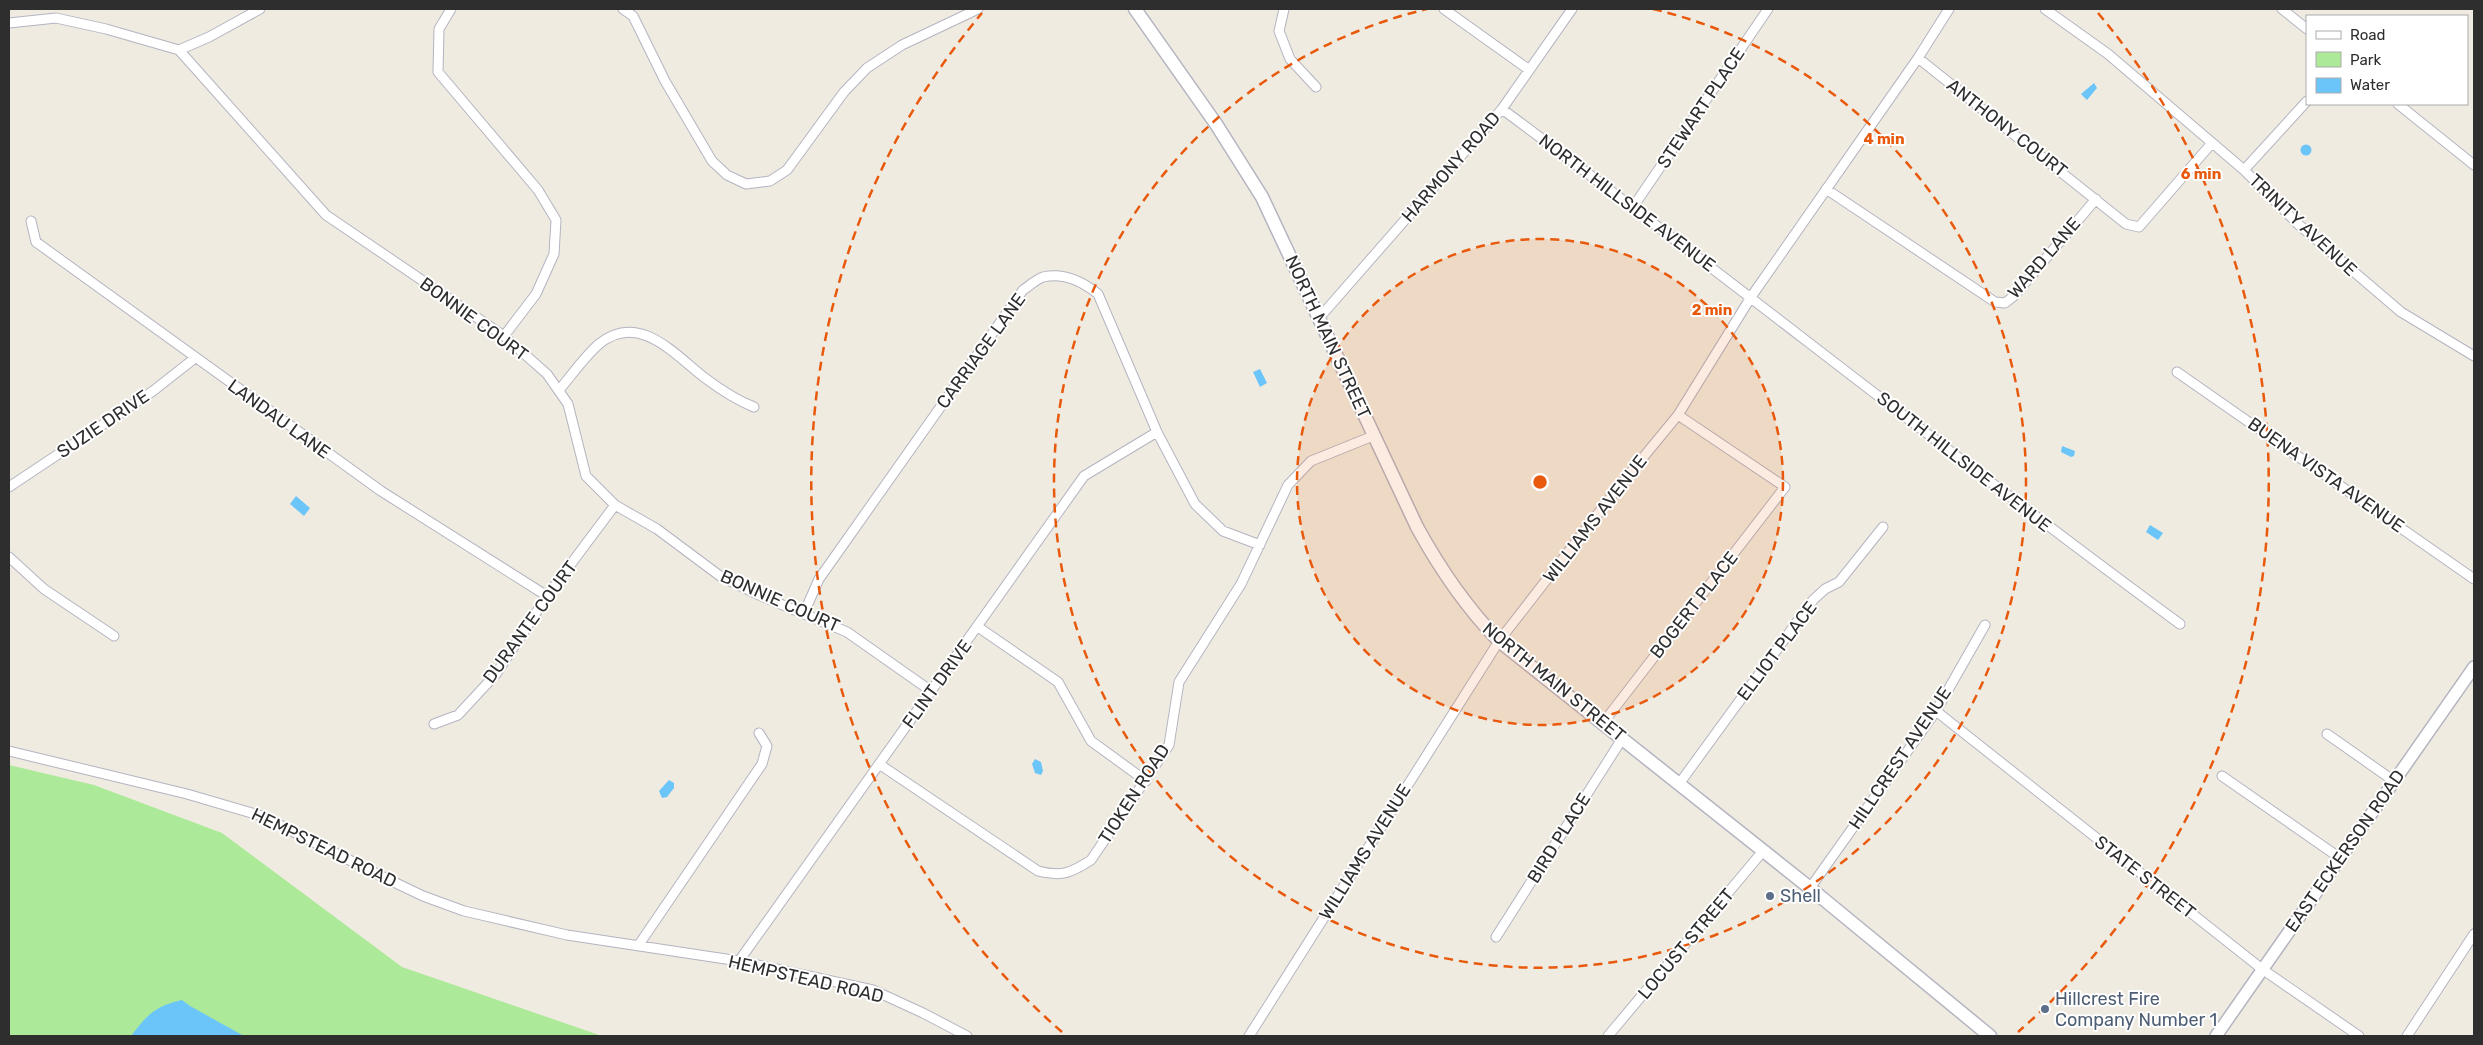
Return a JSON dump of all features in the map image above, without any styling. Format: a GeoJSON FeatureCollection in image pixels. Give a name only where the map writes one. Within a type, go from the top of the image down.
{"type":"FeatureCollection","features":[{"type":"Feature","properties":{"kind":"main road","name":"NORTH MAIN STREET"},"geometry":{"type":"LineString","coordinates":[[1135,9],[1240,160],[1262,197],[1320,317],[1373,436],[1435,561],[1476,617],[1499,641],[1810,888],[1990,1036]]}},
{"type":"Feature","properties":{"kind":"street"},"geometry":{"type":"LineString","coordinates":[[9,23],[56,18],[106,29],[180,50],[209,37],[260,9]]}},
{"type":"Feature","properties":{"kind":"street"},"geometry":{"type":"LineString","coordinates":[[451,9],[439,29],[438,72],[538,190],[556,220],[554,254],[536,294],[504,336]]}},
{"type":"Feature","properties":{"kind":"street"},"geometry":{"type":"LineString","coordinates":[[623,9],[636,12],[665,81],[712,161],[727,175],[746,184],[770,181],[786,170],[844,92],[867,68],[902,45],[978,9]]}},
{"type":"Feature","properties":{"kind":"street"},"geometry":{"type":"LineString","coordinates":[[1284,9],[1279,31],[1290,59],[1316,87]]}},
{"type":"Feature","properties":{"kind":"street"},"geometry":{"type":"LineString","coordinates":[[1444,9],[1528,69]]}},
{"type":"Feature","properties":{"kind":"street","name":"HARMONY ROAD"},"geometry":{"type":"LineString","coordinates":[[1320,317],[1502,109],[1528,69],[1572,9]]}},
{"type":"Feature","properties":{"kind":"street","name":"STEWART PLACE"},"geometry":{"type":"LineString","coordinates":[[1633,206],[1768,9]]}},
{"type":"Feature","properties":{"kind":"street","name":"WILLIAMS AVENUE"},"geometry":{"type":"LineString","coordinates":[[1250,1036],[1499,641],[1617,489],[1678,415],[1751,297],[1918,58],[1949,9]]}},
{"type":"Feature","properties":{"kind":"street","name":"TRINITY AVENUE"},"geometry":{"type":"LineString","coordinates":[[2045,9],[2108,54],[2244,170],[2298,224],[2401,312],[2474,356]]}},
{"type":"Feature","properties":{"kind":"street"},"geometry":{"type":"LineString","coordinates":[[2282,9],[2306,28]]}},
{"type":"Feature","properties":{"kind":"street","name":"BONNIE COURT"},"geometry":{"type":"LineString","coordinates":[[180,50],[326,216],[504,336],[547,374],[568,404],[586,476],[615,505],[657,529],[720,576],[758,595],[847,632],[932,691]]}},
{"type":"Feature","properties":{"kind":"street","name":"ANTHONY COURT"},"geometry":{"type":"LineString","coordinates":[[1918,58],[2096,199]]}},
{"type":"Feature","properties":{"kind":"street"},"geometry":{"type":"LineString","coordinates":[[2244,170],[2306,102]]}},
{"type":"Feature","properties":{"kind":"street"},"geometry":{"type":"LineString","coordinates":[[2399,105],[2474,165]]}},
{"type":"Feature","properties":{"kind":"street","name":"NORTH HILLSIDE AVENUE"},"geometry":{"type":"LineString","coordinates":[[1502,109],[1633,206],[1751,297]]}},
{"type":"Feature","properties":{"kind":"street"},"geometry":{"type":"LineString","coordinates":[[2096,199],[2126,224],[2139,227],[2212,143]]}},
{"type":"Feature","properties":{"kind":"street","name":"WARD LANE"},"geometry":{"type":"LineString","coordinates":[[1826,188],[1995,302],[2005,303],[2014,296],[2096,199]]}},
{"type":"Feature","properties":{"kind":"street","name":"LANDAU LANE"},"geometry":{"type":"LineString","coordinates":[[31,221],[36,242],[194,358],[381,491],[547,596]]}},
{"type":"Feature","properties":{"kind":"street","name":"CARRIAGE LANE"},"geometry":{"type":"LineString","coordinates":[[804,613],[819,579],[1023,290],[1043,277],[1069,277],[1084,282],[1098,294],[1157,432],[1195,504],[1223,531],[1260,545]]}},
{"type":"Feature","properties":{"kind":"street","name":"SOUTH HILLSIDE AVENUE"},"geometry":{"type":"LineString","coordinates":[[1751,297],[2056,533],[2180,624]]}},
{"type":"Feature","properties":{"kind":"street"},"geometry":{"type":"LineString","coordinates":[[559,390],[600,343],[617,333],[636,331],[655,338],[733,398],[754,407]]}},
{"type":"Feature","properties":{"kind":"street","name":"SUZIE DRIVE"},"geometry":{"type":"LineString","coordinates":[[9,487],[153,391],[194,358]]}},
{"type":"Feature","properties":{"kind":"street","name":"BUENA VISTA AVENUE"},"geometry":{"type":"LineString","coordinates":[[2177,372],[2474,579]]}},
{"type":"Feature","properties":{"kind":"street","name":"BOGERT PLACE"},"geometry":{"type":"LineString","coordinates":[[1603,723],[1785,487],[1678,415]]}},
{"type":"Feature","properties":{"kind":"street","name":"FLINT DRIVE"},"geometry":{"type":"LineString","coordinates":[[739,961],[1084,476],[1157,432]]}},
{"type":"Feature","properties":{"kind":"street","name":"TIOKEN ROAD"},"geometry":{"type":"LineString","coordinates":[[879,764],[1038,871],[1054,876],[1074,872],[1092,860],[1169,745],[1179,682],[1241,584],[1288,485],[1311,461],[1373,436]]}},
{"type":"Feature","properties":{"kind":"street","name":"DURANTE COURT"},"geometry":{"type":"LineString","coordinates":[[434,724],[458,715],[496,674],[547,596],[615,505]]}},
{"type":"Feature","properties":{"kind":"street","name":"ELLIOT PLACE"},"geometry":{"type":"LineString","coordinates":[[1679,784],[1814,600],[1825,589],[1839,582],[1883,527]]}},
{"type":"Feature","properties":{"kind":"street"},"geometry":{"type":"LineString","coordinates":[[9,557],[44,589],[114,636]]}},
{"type":"Feature","properties":{"kind":"street","name":"HILLCREST AVENUE"},"geometry":{"type":"LineString","coordinates":[[1810,888],[1936,711],[1985,625]]}},
{"type":"Feature","properties":{"kind":"street"},"geometry":{"type":"LineString","coordinates":[[978,627],[1058,682],[1092,741],[1146,781]]}},
{"type":"Feature","properties":{"kind":"street","name":"EAST ECKERSON ROAD"},"geometry":{"type":"LineString","coordinates":[[2216,1036],[2474,667]]}},
{"type":"Feature","properties":{"kind":"street","name":"STATE STREET"},"geometry":{"type":"LineString","coordinates":[[1936,711],[2262,969],[2359,1036]]}},
{"type":"Feature","properties":{"kind":"street"},"geometry":{"type":"LineString","coordinates":[[638,946],[762,764],[767,746],[758,733]]}},
{"type":"Feature","properties":{"kind":"street"},"geometry":{"type":"LineString","coordinates":[[2327,734],[2394,781]]}},
{"type":"Feature","properties":{"kind":"street","name":"BIRD PLACE"},"geometry":{"type":"LineString","coordinates":[[1496,937],[1622,739]]}},
{"type":"Feature","properties":{"kind":"street","name":"HEMPSTEAD ROAD"},"geometry":{"type":"LineString","coordinates":[[9,751],[187,794],[262,816],[423,896],[464,911],[566,935],[739,961],[872,990],[923,1013],[967,1036]]}},
{"type":"Feature","properties":{"kind":"street"},"geometry":{"type":"LineString","coordinates":[[2222,776],[2340,858]]}},
{"type":"Feature","properties":{"kind":"street","name":"LOCUST STREET"},"geometry":{"type":"LineString","coordinates":[[1608,1036],[1763,851]]}},
{"type":"Feature","properties":{"kind":"street"},"geometry":{"type":"LineString","coordinates":[[2407,1036],[2474,934]]}},
{"type":"Feature","properties":{"kind":"green space"},"geometry":{"type":"Polygon","coordinates":[[[9,765],[94,785],[222,833],[402,967],[602,1036],[9,1036],[9,765]]]}},
{"type":"Feature","properties":{"kind":"water"},"geometry":{"type":"Polygon","coordinates":[[[2094,83],[2097,88],[2087,100],[2081,94],[2094,83]]]}},
{"type":"Feature","properties":{"kind":"water"},"geometry":{"type":"Polygon","coordinates":[[[2306,144],[2312,150],[2306,156],[2300,150],[2306,144]]]}},
{"type":"Feature","properties":{"kind":"water"},"geometry":{"type":"Polygon","coordinates":[[[1260,369],[1267,383],[1260,387],[1253,372],[1260,369]]]}},
{"type":"Feature","properties":{"kind":"water"},"geometry":{"type":"Polygon","coordinates":[[[2062,446],[2075,451],[2074,456],[2071,457],[2061,452],[2062,446]]]}},
{"type":"Feature","properties":{"kind":"water"},"geometry":{"type":"Polygon","coordinates":[[[296,496],[310,508],[304,516],[290,504],[296,496]]]}},
{"type":"Feature","properties":{"kind":"water"},"geometry":{"type":"Polygon","coordinates":[[[2150,525],[2163,533],[2158,540],[2146,532],[2150,525]]]}},
{"type":"Feature","properties":{"kind":"water"},"geometry":{"type":"Polygon","coordinates":[[[1035,759],[1041,762],[1043,771],[1041,775],[1035,773],[1032,764],[1035,759]]]}},
{"type":"Feature","properties":{"kind":"water"},"geometry":{"type":"Polygon","coordinates":[[[669,780],[674,783],[674,788],[667,797],[662,798],[659,791],[669,780]]]}},
{"type":"Feature","properties":{"kind":"water"},"geometry":{"type":"Polygon","coordinates":[[[182,1000],[244,1036],[131,1036],[152,1012],[165,1005],[182,1000]]]}},
{"type":"Feature","properties":{"kind":"place","name":"Shell"},"geometry":{"type":"Point","coordinates":[1770,896]}},
{"type":"Feature","properties":{"kind":"place","name":"Hillcrest Fire Company Number 1"},"geometry":{"type":"Point","coordinates":[2045,1009]}}]}
